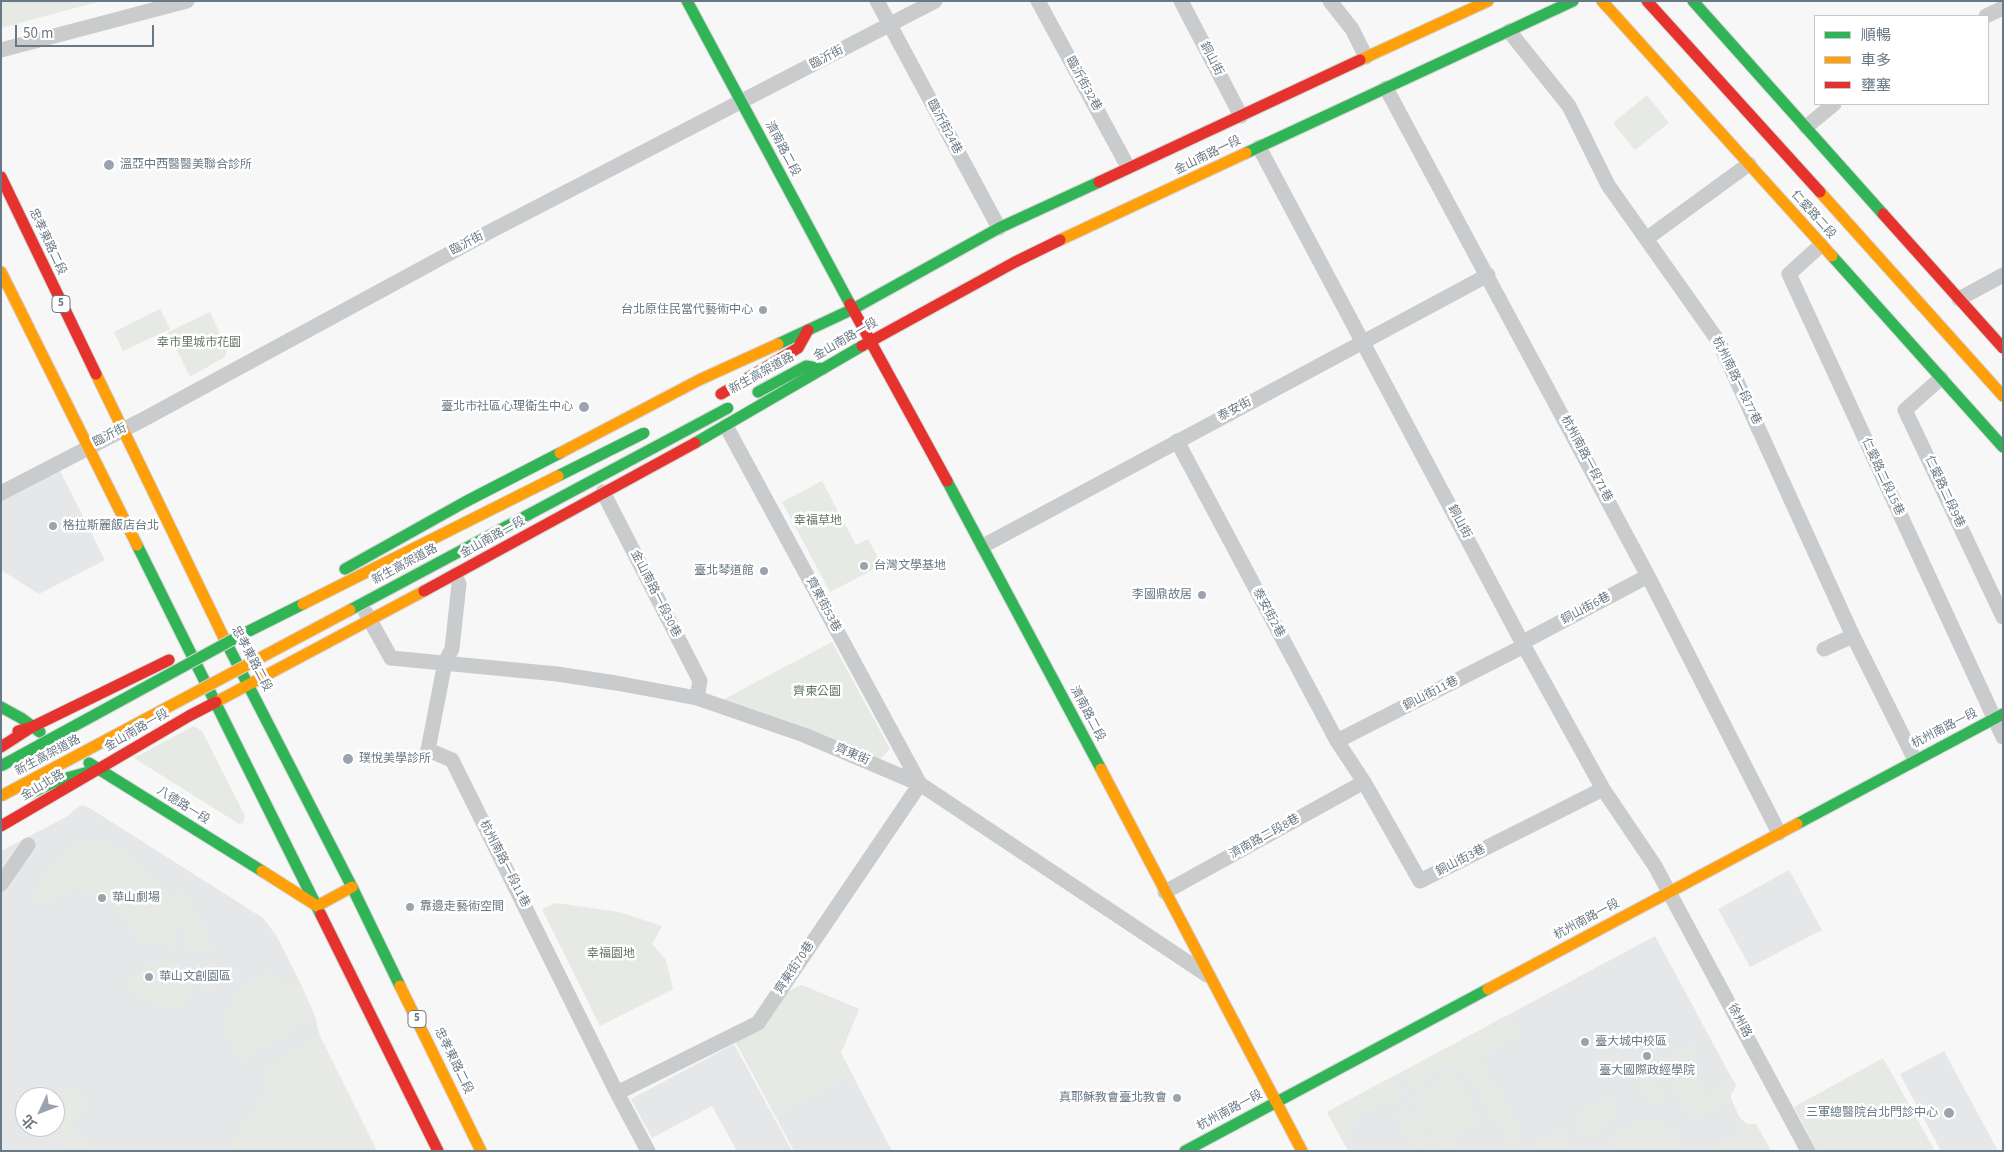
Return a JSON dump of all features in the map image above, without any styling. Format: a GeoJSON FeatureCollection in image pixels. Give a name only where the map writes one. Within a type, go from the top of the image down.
{"type":"FeatureCollection","features":[{"type":"Feature","properties":{"kind":"main road","name":"濟南路二段"},"geometry":{"type":"LineString","coordinates":[[687,1],[982,546],[1302,1151]]}},
{"type":"Feature","properties":{"kind":"main road","name":"金山南路一段"},"geometry":{"type":"LineString","coordinates":[[99,769],[215,703],[726,426],[870,341],[1016,262],[1573,1]]}},
{"type":"Feature","properties":{"kind":"main road","name":"仁愛路二段"},"geometry":{"type":"LineString","coordinates":[[1602,1],[2003,447]]}},
{"type":"Feature","properties":{"kind":"main road","name":"仁愛路二段"},"geometry":{"type":"LineString","coordinates":[[1648,1],[2003,396]]}},
{"type":"Feature","properties":{"kind":"main road"},"geometry":{"type":"LineString","coordinates":[[1693,1],[2003,348]]}},
{"type":"Feature","properties":{"kind":"main road","name":"金山南路一段"},"geometry":{"type":"LineString","coordinates":[[343,570],[465,502],[699,380],[853,309],[999,228],[1484,2]]}},
{"type":"Feature","properties":{"kind":"main road","name":"忠孝東路二段"},"geometry":{"type":"LineString","coordinates":[[1,177],[221,632],[352,887],[481,1151]]}},
{"type":"Feature","properties":{"kind":"main road"},"geometry":{"type":"LineString","coordinates":[[1,272],[438,1151]]}},
{"type":"Feature","properties":{"kind":"main road"},"geometry":{"type":"LineString","coordinates":[[716,396],[798,348],[808,330]]}},
{"type":"Feature","properties":{"kind":"main road","name":"新生高架道路"},"geometry":{"type":"LineString","coordinates":[[1,796],[806,366],[823,369]]}},
{"type":"Feature","properties":{"kind":"main road","name":"新生高架道路"},"geometry":{"type":"LineString","coordinates":[[1,766],[241,635],[650,429]]}},
{"type":"Feature","properties":{"kind":"main road"},"geometry":{"type":"LineString","coordinates":[[1,747],[32,727],[189,650],[294,595]]}},
{"type":"Feature","properties":{"kind":"main road","name":"八德路一段"},"geometry":{"type":"LineString","coordinates":[[1,707],[317,906]]}},
{"type":"Feature","properties":{"kind":"main road","name":"杭州南路一段"},"geometry":{"type":"LineString","coordinates":[[1185,1151],[1914,760],[1998,717]]}},
{"type":"Feature","properties":{"kind":"main road"},"geometry":{"type":"LineString","coordinates":[[1,736],[32,727]]}},
{"type":"Feature","properties":{"kind":"main road"},"geometry":{"type":"LineString","coordinates":[[1,808],[56,781],[99,769]]}},
{"type":"Feature","properties":{"kind":"main road","name":"金山北路"},"geometry":{"type":"LineString","coordinates":[[1,826],[99,769]]}},
{"type":"Feature","properties":{"kind":"main road"},"geometry":{"type":"LineString","coordinates":[[317,906],[352,887]]}},
{"type":"Feature","properties":{"kind":"street"},"geometry":{"type":"LineString","coordinates":[[1,50],[187,1]]}},
{"type":"Feature","properties":{"kind":"street","name":"臨沂街24巷"},"geometry":{"type":"LineString","coordinates":[[877,1],[999,228]]}},
{"type":"Feature","properties":{"kind":"street","name":"臨沂街"},"geometry":{"type":"LineString","coordinates":[[1,493],[122,430],[488,232],[935,1]]}},
{"type":"Feature","properties":{"kind":"street","name":"臨沂街32巷"},"geometry":{"type":"LineString","coordinates":[[1038,1],[1128,168]]}},
{"type":"Feature","properties":{"kind":"street","name":"銅山街"},"geometry":{"type":"LineString","coordinates":[[1181,1],[1241,116]]}},
{"type":"Feature","properties":{"kind":"street"},"geometry":{"type":"LineString","coordinates":[[1330,1],[1358,24],[1366,57]]}},
{"type":"Feature","properties":{"kind":"street"},"geometry":{"type":"LineString","coordinates":[[1988,15],[2003,8]]}},
{"type":"Feature","properties":{"kind":"street","name":"杭州南路一段77巷"},"geometry":{"type":"LineString","coordinates":[[1509,31],[1569,106],[1608,185],[1720,342],[1853,636],[1914,760]]}},
{"type":"Feature","properties":{"kind":"street","name":"杭州南路一段71巷"},"geometry":{"type":"LineString","coordinates":[[1386,88],[1648,576],[1779,833]]}},
{"type":"Feature","properties":{"kind":"street"},"geometry":{"type":"LineString","coordinates":[[1806,127],[1833,105]]}},
{"type":"Feature","properties":{"kind":"street","name":"銅山街"},"geometry":{"type":"LineString","coordinates":[[1259,147],[1603,789],[1656,866],[1669,892]]}},
{"type":"Feature","properties":{"kind":"street"},"geometry":{"type":"LineString","coordinates":[[1646,239],[1749,164]]}},
{"type":"Feature","properties":{"kind":"street","name":"仁愛路二段15巷"},"geometry":{"type":"LineString","coordinates":[[1821,245],[1789,274],[1998,717]]}},
{"type":"Feature","properties":{"kind":"street","name":"泰安街"},"geometry":{"type":"LineString","coordinates":[[982,546],[1488,275]]}},
{"type":"Feature","properties":{"kind":"street"},"geometry":{"type":"LineString","coordinates":[[1959,299],[2003,275]]}},
{"type":"Feature","properties":{"kind":"street","name":"仁愛路二段9巷"},"geometry":{"type":"LineString","coordinates":[[1940,378],[1905,410],[2003,617]]}},
{"type":"Feature","properties":{"kind":"street","name":"齊東街53巷"},"geometry":{"type":"LineString","coordinates":[[726,426],[920,784]]}},
{"type":"Feature","properties":{"kind":"street","name":"泰安街2巷"},"geometry":{"type":"LineString","coordinates":[[1177,441],[1337,742],[1364,782]]}},
{"type":"Feature","properties":{"kind":"street","name":"金山南路一段30巷"},"geometry":{"type":"LineString","coordinates":[[603,492],[700,681],[697,698]]}},
{"type":"Feature","properties":{"kind":"street"},"geometry":{"type":"LineString","coordinates":[[343,570],[370,620]]}},
{"type":"Feature","properties":{"kind":"street","name":"杭州南路一段11巷"},"geometry":{"type":"LineString","coordinates":[[454,575],[459,584],[452,649],[445,662],[428,750],[452,760],[617,1093],[648,1151]]}},
{"type":"Feature","properties":{"kind":"street","name":"銅山街6巷"},"geometry":{"type":"LineString","coordinates":[[1524,644],[1648,576]]}},
{"type":"Feature","properties":{"kind":"street","name":"齊東街"},"geometry":{"type":"LineString","coordinates":[[370,620],[391,658],[445,662],[616,683],[697,698],[804,735],[920,784],[1209,976]]}},
{"type":"Feature","properties":{"kind":"street"},"geometry":{"type":"LineString","coordinates":[[1824,649],[1853,636]]}},
{"type":"Feature","properties":{"kind":"street","name":"銅山街11巷"},"geometry":{"type":"LineString","coordinates":[[1337,742],[1524,644]]}},
{"type":"Feature","properties":{"kind":"street"},"geometry":{"type":"LineString","coordinates":[[1998,717],[2003,737]]}},
{"type":"Feature","properties":{"kind":"street","name":"濟南路二段8巷"},"geometry":{"type":"LineString","coordinates":[[1165,892],[1364,782]]}},
{"type":"Feature","properties":{"kind":"street","name":"銅山街3巷"},"geometry":{"type":"LineString","coordinates":[[1364,782],[1420,881],[1603,789]]}},
{"type":"Feature","properties":{"kind":"street","name":"齊東街70巷"},"geometry":{"type":"LineString","coordinates":[[617,1093],[758,1023],[920,784]]}},
{"type":"Feature","properties":{"kind":"street"},"geometry":{"type":"LineString","coordinates":[[1,884],[28,845]]}},
{"type":"Feature","properties":{"kind":"street","name":"徐州路"},"geometry":{"type":"LineString","coordinates":[[1669,892],[1808,1151]]}},
{"type":"Feature","properties":{"kind":"shaded area"},"geometry":{"type":"Polygon","coordinates":[[[58,467],[105,560],[39,594],[1,570],[1,496],[58,467]]]}},
{"type":"Feature","properties":{"kind":"shaded area","name":"華山文創園區"},"geometry":{"type":"Polygon","coordinates":[[[82,805],[88,807],[263,918],[276,935],[315,1016],[319,1034],[335,1067],[246,1151],[1,1151],[1,851],[68,816],[82,805]]]}},
{"type":"Feature","properties":{"kind":"shaded area"},"geometry":{"type":"Polygon","coordinates":[[[1789,870],[1822,930],[1750,967],[1718,909],[1789,870]]]}},
{"type":"Feature","properties":{"kind":"shaded area","name":"臺大城中校區"},"geometry":{"type":"Polygon","coordinates":[[[1655,936],[1736,1086],[1730,1096],[1740,1118],[1747,1124],[1756,1124],[1771,1151],[1348,1151],[1327,1112],[1655,936]]]}},
{"type":"Feature","properties":{"kind":"shaded area"},"geometry":{"type":"Polygon","coordinates":[[[802,985],[859,1009],[841,1053],[892,1151],[794,1151],[735,1041],[787,992],[802,985]]]}},
{"type":"Feature","properties":{"kind":"shaded area"},"geometry":{"type":"Polygon","coordinates":[[[734,1044],[792,1151],[737,1151],[712,1106],[652,1138],[631,1099],[734,1044]]]}},
{"type":"Feature","properties":{"kind":"shaded area","name":"三軍總醫院台北門診中心"},"geometry":{"type":"Polygon","coordinates":[[[1944,1051],[1998,1151],[1941,1151],[1900,1074],[1944,1051]]]}},
{"type":"Feature","properties":{"kind":"green space"},"geometry":{"type":"Polygon","coordinates":[[[1,1],[101,1],[1,28],[1,1]]]}},
{"type":"Feature","properties":{"kind":"green space"},"geometry":{"type":"Polygon","coordinates":[[[1647,95],[1669,123],[1635,150],[1613,123],[1647,95]]]}},
{"type":"Feature","properties":{"kind":"green space"},"geometry":{"type":"Polygon","coordinates":[[[160,309],[170,329],[123,351],[114,332],[160,309]]]}},
{"type":"Feature","properties":{"kind":"green space","name":"幸市里城市花園"},"geometry":{"type":"Polygon","coordinates":[[[210,312],[227,349],[225,357],[190,377],[168,332],[210,312]]]}},
{"type":"Feature","properties":{"kind":"green space","name":"幸福草地"},"geometry":{"type":"Polygon","coordinates":[[[822,481],[856,545],[868,539],[882,565],[830,592],[782,502],[822,481]]]}},
{"type":"Feature","properties":{"kind":"green space","name":"齊東公園"},"geometry":{"type":"Polygon","coordinates":[[[832,642],[890,749],[879,760],[722,700],[832,642]]]}},
{"type":"Feature","properties":{"kind":"green space"},"geometry":{"type":"Polygon","coordinates":[[[194,726],[202,731],[245,816],[243,823],[239,824],[134,758],[194,726]]]}},
{"type":"Feature","properties":{"kind":"green space"},"geometry":{"type":"Polygon","coordinates":[[[86,840],[111,844],[122,851],[144,868],[172,896],[173,933],[176,948],[160,943],[137,943],[131,926],[122,912],[111,902],[88,891],[73,890],[63,892],[51,908],[33,897],[42,878],[59,855],[86,840]]]}},
{"type":"Feature","properties":{"kind":"green space"},"geometry":{"type":"Polygon","coordinates":[[[181,885],[204,927],[214,954],[188,953],[178,912],[181,885]]]}},
{"type":"Feature","properties":{"kind":"green space","name":"幸福園地"},"geometry":{"type":"Polygon","coordinates":[[[556,903],[619,912],[662,926],[652,944],[666,960],[673,989],[600,1026],[542,909],[556,903]]]}},
{"type":"Feature","properties":{"kind":"green space"},"geometry":{"type":"Polygon","coordinates":[[[154,962],[182,964],[190,987],[186,1004],[182,1010],[150,1003],[124,986],[141,970],[154,962]]]}},
{"type":"Feature","properties":{"kind":"green space"},"geometry":{"type":"Polygon","coordinates":[[[215,963],[218,989],[203,992],[195,965],[215,963]]]}},
{"type":"Feature","properties":{"kind":"green space"},"geometry":{"type":"Polygon","coordinates":[[[271,970],[286,987],[298,978],[315,1016],[254,1053],[244,1062],[234,1053],[229,1041],[226,1029],[230,1007],[235,997],[250,980],[271,970]]]}},
{"type":"Feature","properties":{"kind":"green space"},"geometry":{"type":"Polygon","coordinates":[[[803,986],[857,1010],[839,1054],[850,1076],[777,1115],[737,1041],[762,1028],[788,993],[803,986]]]}},
{"type":"Feature","properties":{"kind":"green space"},"geometry":{"type":"Polygon","coordinates":[[[1508,1015],[1519,1036],[1480,1057],[1524,1140],[1512,1147],[1495,1115],[1491,1117],[1469,1075],[1461,1067],[1447,1067],[1422,1084],[1412,1087],[1402,1072],[1508,1015]]]}},
{"type":"Feature","properties":{"kind":"green space"},"geometry":{"type":"Polygon","coordinates":[[[319,1034],[377,1151],[225,1151],[263,1095],[271,1090],[261,1072],[319,1034]]]}},
{"type":"Feature","properties":{"kind":"green space"},"geometry":{"type":"Polygon","coordinates":[[[1701,1040],[1702,1042],[1696,1046],[1699,1053],[1687,1060],[1706,1096],[1725,1086],[1723,1082],[1731,1077],[1736,1086],[1731,1092],[1731,1101],[1698,1118],[1691,1117],[1685,1112],[1661,1066],[1666,1063],[1662,1056],[1667,1054],[1669,1057],[1701,1040]]]}},
{"type":"Feature","properties":{"kind":"green space"},"geometry":{"type":"Polygon","coordinates":[[[1883,1058],[1935,1151],[1817,1151],[1794,1107],[1883,1058]]]}},
{"type":"Feature","properties":{"kind":"green space"},"geometry":{"type":"Polygon","coordinates":[[[1649,1073],[1661,1096],[1661,1100],[1657,1105],[1649,1103],[1636,1079],[1649,1073]]]}},
{"type":"Feature","properties":{"kind":"green space"},"geometry":{"type":"Polygon","coordinates":[[[1451,1074],[1458,1076],[1460,1084],[1448,1088],[1431,1087],[1430,1085],[1435,1080],[1451,1074]]]}},
{"type":"Feature","properties":{"kind":"green space"},"geometry":{"type":"Polygon","coordinates":[[[1393,1076],[1405,1097],[1394,1103],[1392,1099],[1356,1118],[1358,1122],[1350,1126],[1355,1135],[1343,1141],[1327,1112],[1393,1076]]]}},
{"type":"Feature","properties":{"kind":"green space"},"geometry":{"type":"Polygon","coordinates":[[[67,1085],[89,1100],[70,1127],[97,1146],[94,1151],[71,1151],[50,1137],[65,1137],[65,1088],[67,1085]]]}},
{"type":"Feature","properties":{"kind":"green space"},"geometry":{"type":"Polygon","coordinates":[[[1464,1090],[1481,1122],[1454,1136],[1461,1151],[1441,1151],[1411,1096],[1430,1091],[1450,1092],[1464,1090]]]}},
{"type":"Feature","properties":{"kind":"green space"},"geometry":{"type":"Polygon","coordinates":[[[1608,1097],[1611,1098],[1615,1114],[1607,1119],[1593,1139],[1581,1131],[1573,1115],[1608,1097]]]}},
{"type":"Feature","properties":{"kind":"green space"},"geometry":{"type":"Polygon","coordinates":[[[1409,1106],[1433,1151],[1414,1151],[1395,1114],[1409,1106]]]}},
{"type":"Feature","properties":{"kind":"green space"},"geometry":{"type":"Polygon","coordinates":[[[1647,1121],[1672,1130],[1681,1139],[1687,1151],[1608,1151],[1610,1144],[1623,1130],[1647,1121]]]}},
{"type":"Feature","properties":{"kind":"green space"},"geometry":{"type":"Polygon","coordinates":[[[1756,1124],[1771,1151],[1712,1151],[1716,1144],[1756,1124]]]}},
{"type":"Feature","properties":{"kind":"green space"},"geometry":{"type":"Polygon","coordinates":[[[1563,1130],[1575,1151],[1522,1151],[1563,1130]]]}},
{"type":"Feature","properties":{"kind":"traffic: fast"},"geometry":{"type":"LineString","coordinates":[[687,1],[850,304]]}},
{"type":"Feature","properties":{"kind":"traffic: fast"},"geometry":{"type":"LineString","coordinates":[[1246,153],[1573,1]]}},
{"type":"Feature","properties":{"kind":"traffic: fast"},"geometry":{"type":"LineString","coordinates":[[1693,1],[1883,214]]}},
{"type":"Feature","properties":{"kind":"traffic: fast"},"geometry":{"type":"LineString","coordinates":[[778,344],[853,309],[999,228],[1099,182]]}},
{"type":"Feature","properties":{"kind":"traffic: fast"},"geometry":{"type":"LineString","coordinates":[[1832,256],[2003,447]]}},
{"type":"Feature","properties":{"kind":"traffic: fast"},"geometry":{"type":"LineString","coordinates":[[695,443],[862,346]]}},
{"type":"Feature","properties":{"kind":"traffic: fast"},"geometry":{"type":"LineString","coordinates":[[758,392],[806,366],[823,369]]}},
{"type":"Feature","properties":{"kind":"traffic: fast"},"geometry":{"type":"LineString","coordinates":[[350,610],[728,408]]}},
{"type":"Feature","properties":{"kind":"traffic: fast"},"geometry":{"type":"LineString","coordinates":[[558,476],[644,433]]}},
{"type":"Feature","properties":{"kind":"traffic: fast"},"geometry":{"type":"LineString","coordinates":[[345,569],[465,502],[560,453]]}},
{"type":"Feature","properties":{"kind":"traffic: fast"},"geometry":{"type":"LineString","coordinates":[[947,481],[1101,769]]}},
{"type":"Feature","properties":{"kind":"traffic: fast"},"geometry":{"type":"LineString","coordinates":[[137,545],[321,915]]}},
{"type":"Feature","properties":{"kind":"traffic: fast"},"geometry":{"type":"LineString","coordinates":[[1,766],[241,635],[303,604]]}},
{"type":"Feature","properties":{"kind":"traffic: fast"},"geometry":{"type":"LineString","coordinates":[[224,638],[352,887],[400,986]]}},
{"type":"Feature","properties":{"kind":"traffic: fast"},"geometry":{"type":"LineString","coordinates":[[1,707],[21,718],[40,732]]}},
{"type":"Feature","properties":{"kind":"traffic: fast"},"geometry":{"type":"LineString","coordinates":[[1797,824],[2003,714]]}},
{"type":"Feature","properties":{"kind":"traffic: fast"},"geometry":{"type":"LineString","coordinates":[[89,763],[262,871]]}},
{"type":"Feature","properties":{"kind":"traffic: fast"},"geometry":{"type":"LineString","coordinates":[[29,794],[56,781],[99,769]]}},
{"type":"Feature","properties":{"kind":"traffic: fast"},"geometry":{"type":"LineString","coordinates":[[1185,1151],[1488,989]]}},
{"type":"Feature","properties":{"kind":"traffic: slow"},"geometry":{"type":"LineString","coordinates":[[1360,60],[1488,1]]}},
{"type":"Feature","properties":{"kind":"traffic: slow"},"geometry":{"type":"LineString","coordinates":[[1602,1],[1832,256]]}},
{"type":"Feature","properties":{"kind":"traffic: slow"},"geometry":{"type":"LineString","coordinates":[[1060,240],[1246,153]]}},
{"type":"Feature","properties":{"kind":"traffic: slow"},"geometry":{"type":"LineString","coordinates":[[1820,192],[2003,396]]}},
{"type":"Feature","properties":{"kind":"traffic: slow"},"geometry":{"type":"LineString","coordinates":[[1,272],[137,545]]}},
{"type":"Feature","properties":{"kind":"traffic: slow"},"geometry":{"type":"LineString","coordinates":[[560,453],[699,380],[778,344]]}},
{"type":"Feature","properties":{"kind":"traffic: slow"},"geometry":{"type":"LineString","coordinates":[[96,374],[224,638]]}},
{"type":"Feature","properties":{"kind":"traffic: slow"},"geometry":{"type":"LineString","coordinates":[[303,604],[558,476]]}},
{"type":"Feature","properties":{"kind":"traffic: slow"},"geometry":{"type":"LineString","coordinates":[[216,702],[424,591]]}},
{"type":"Feature","properties":{"kind":"traffic: slow"},"geometry":{"type":"LineString","coordinates":[[1,796],[350,610]]}},
{"type":"Feature","properties":{"kind":"traffic: slow"},"geometry":{"type":"LineString","coordinates":[[1101,769],[1302,1151]]}},
{"type":"Feature","properties":{"kind":"traffic: slow"},"geometry":{"type":"LineString","coordinates":[[1488,989],[1797,824]]}},
{"type":"Feature","properties":{"kind":"traffic: slow"},"geometry":{"type":"LineString","coordinates":[[262,871],[317,906],[352,887]]}},
{"type":"Feature","properties":{"kind":"traffic: slow"},"geometry":{"type":"LineString","coordinates":[[400,986],[481,1151]]}},
{"type":"Feature","properties":{"kind":"traffic: jam"},"geometry":{"type":"LineString","coordinates":[[1647,1],[1820,192]]}},
{"type":"Feature","properties":{"kind":"traffic: jam"},"geometry":{"type":"LineString","coordinates":[[1099,182],[1360,60]]}},
{"type":"Feature","properties":{"kind":"traffic: jam"},"geometry":{"type":"LineString","coordinates":[[1,177],[96,374]]}},
{"type":"Feature","properties":{"kind":"traffic: jam"},"geometry":{"type":"LineString","coordinates":[[1883,214],[2003,348]]}},
{"type":"Feature","properties":{"kind":"traffic: jam"},"geometry":{"type":"LineString","coordinates":[[862,346],[1015,262],[1060,240]]}},
{"type":"Feature","properties":{"kind":"traffic: jam"},"geometry":{"type":"LineString","coordinates":[[850,304],[947,481]]}},
{"type":"Feature","properties":{"kind":"traffic: jam"},"geometry":{"type":"LineString","coordinates":[[721,394],[798,348],[808,330]]}},
{"type":"Feature","properties":{"kind":"traffic: jam"},"geometry":{"type":"LineString","coordinates":[[424,591],[695,443]]}},
{"type":"Feature","properties":{"kind":"traffic: jam"},"geometry":{"type":"LineString","coordinates":[[18,731],[32,727],[169,660]]}},
{"type":"Feature","properties":{"kind":"traffic: jam"},"geometry":{"type":"LineString","coordinates":[[1,826],[216,702]]}},
{"type":"Feature","properties":{"kind":"traffic: jam"},"geometry":{"type":"LineString","coordinates":[[1,747],[32,727]]}},
{"type":"Feature","properties":{"kind":"traffic: jam"},"geometry":{"type":"LineString","coordinates":[[321,915],[438,1151]]}},
{"type":"Feature","properties":{"kind":"place","name":"溫亞中西醫醫美聯合診所"},"geometry":{"type":"Point","coordinates":[109,165]}},
{"type":"Feature","properties":{"kind":"place","name":"台北原住民當代藝術中心"},"geometry":{"type":"Point","coordinates":[763,310]}},
{"type":"Feature","properties":{"kind":"place","name":"臺北市社區心理衛生中心"},"geometry":{"type":"Point","coordinates":[584,407]}},
{"type":"Feature","properties":{"kind":"place","name":"格拉斯麗飯店台北"},"geometry":{"type":"Point","coordinates":[53,526]}},
{"type":"Feature","properties":{"kind":"place","name":"台灣文學基地"},"geometry":{"type":"Point","coordinates":[864,566]}},
{"type":"Feature","properties":{"kind":"place","name":"臺北琴道館"},"geometry":{"type":"Point","coordinates":[764,571]}},
{"type":"Feature","properties":{"kind":"place","name":"李國鼎故居"},"geometry":{"type":"Point","coordinates":[1202,595]}},
{"type":"Feature","properties":{"kind":"place","name":"璞悅美學診所"},"geometry":{"type":"Point","coordinates":[348,759]}},
{"type":"Feature","properties":{"kind":"place","name":"華山劇場"},"geometry":{"type":"Point","coordinates":[102,898]}},
{"type":"Feature","properties":{"kind":"place","name":"靠邊走藝術空間"},"geometry":{"type":"Point","coordinates":[410,907]}},
{"type":"Feature","properties":{"kind":"place","name":"華山文創園區"},"geometry":{"type":"Point","coordinates":[149,977]}},
{"type":"Feature","properties":{"kind":"place","name":"臺大城中校區"},"geometry":{"type":"Point","coordinates":[1585,1042]}},
{"type":"Feature","properties":{"kind":"place","name":"臺大國際政經學院"},"geometry":{"type":"Point","coordinates":[1647,1056]}},
{"type":"Feature","properties":{"kind":"place","name":"真耶穌教會臺北教會"},"geometry":{"type":"Point","coordinates":[1177,1098]}},
{"type":"Feature","properties":{"kind":"place","name":"三軍總醫院台北門診中心"},"geometry":{"type":"Point","coordinates":[1949,1113]}}]}
